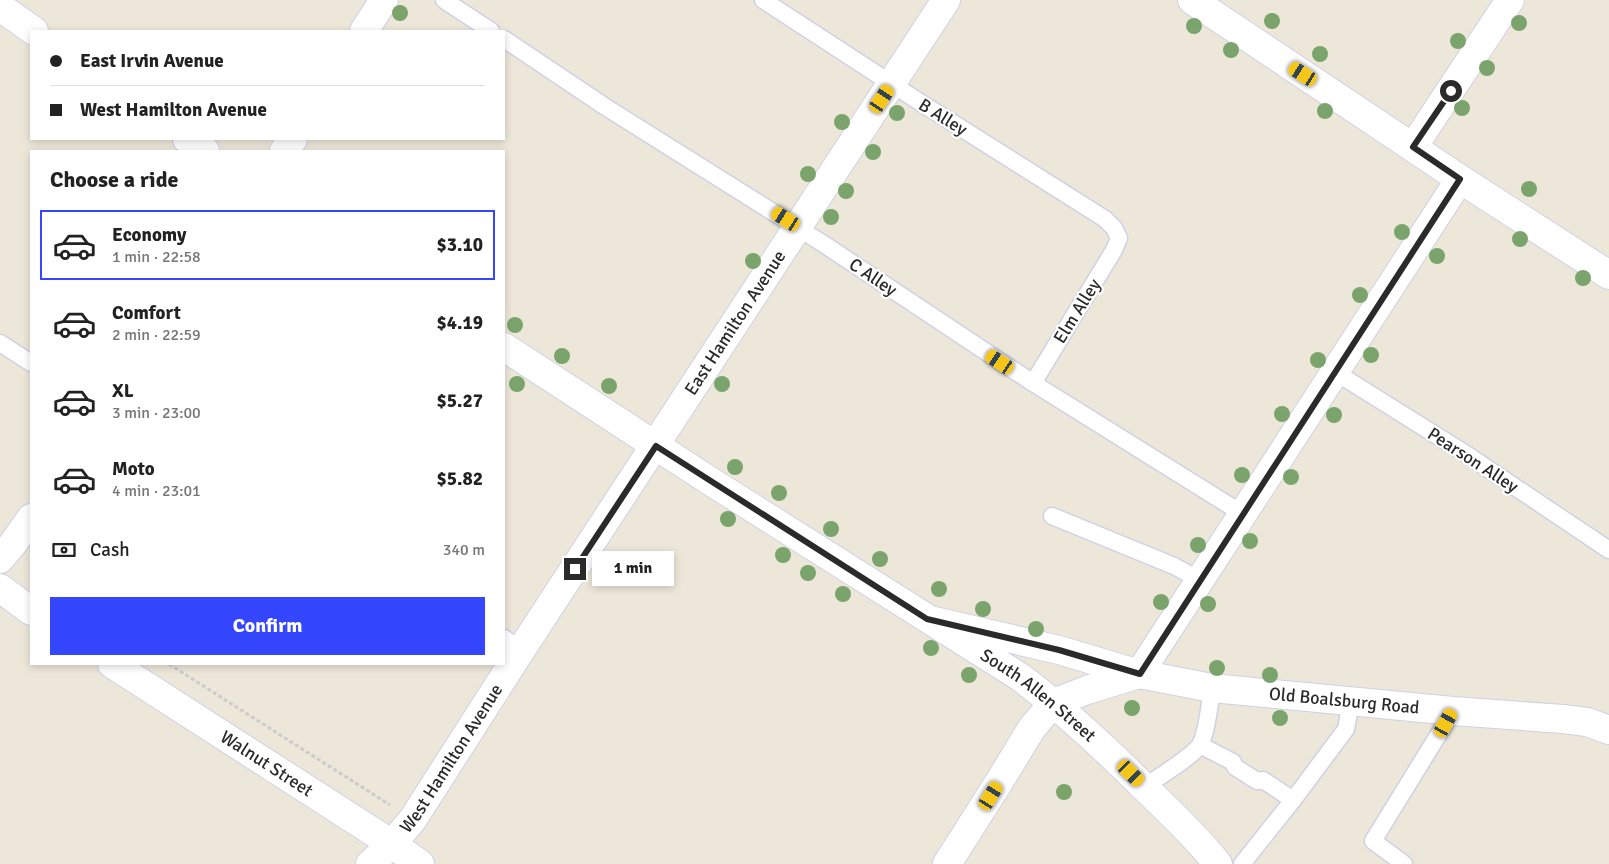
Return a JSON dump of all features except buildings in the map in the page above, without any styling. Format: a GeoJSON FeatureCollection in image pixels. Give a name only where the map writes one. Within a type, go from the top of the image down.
{"type":"FeatureCollection","features":[{"type":"Feature","properties":{"kind":"street"},"geometry":{"type":"LineString","coordinates":[[365,30],[384,0]]}},
{"type":"Feature","properties":{"kind":"street","name":"East Hamilton Avenue"},"geometry":{"type":"LineString","coordinates":[[656,446],[946,0]]}},
{"type":"Feature","properties":{"kind":"street"},"geometry":{"type":"LineString","coordinates":[[1192,0],[1460,179],[1609,275]]}},
{"type":"Feature","properties":{"kind":"street"},"geometry":{"type":"LineString","coordinates":[[1413,147],[1510,0]]}},
{"type":"Feature","properties":{"kind":"street"},"geometry":{"type":"LineString","coordinates":[[0,7],[33,30]]}},
{"type":"Feature","properties":{"kind":"street"},"geometry":{"type":"LineString","coordinates":[[188,140],[204,150]]}},
{"type":"Feature","properties":{"kind":"street"},"geometry":{"type":"LineString","coordinates":[[1140,674],[1460,179]]}},
{"type":"Feature","properties":{"kind":"street","name":"South Allen Street"},"geometry":{"type":"LineString","coordinates":[[505,347],[656,446],[1020,677],[1118,760],[1186,827],[1218,864]]}},
{"type":"Feature","properties":{"kind":"street","name":"West Hamilton Avenue"},"geometry":{"type":"LineString","coordinates":[[505,658],[513,644],[656,446]]}},
{"type":"Feature","properties":{"kind":"street"},"geometry":{"type":"LineString","coordinates":[[0,559],[30,519]]}},
{"type":"Feature","properties":{"kind":"street"},"geometry":{"type":"LineString","coordinates":[[0,588],[30,610]]}},
{"type":"Feature","properties":{"kind":"street","name":"Old Boalsburg Road"},"geometry":{"type":"LineString","coordinates":[[927,619],[1059,650],[1140,674],[1212,688],[1351,702],[1563,719],[1593,724],[1609,730]]}},
{"type":"Feature","properties":{"kind":"street","name":"Walnut Street"},"geometry":{"type":"LineString","coordinates":[[114,665],[392,844],[420,864]]}},
{"type":"Feature","properties":{"kind":"street","name":"West Hamilton Avenue"},"geometry":{"type":"LineString","coordinates":[[370,864],[392,844],[413,819],[501,665]]}},
{"type":"Feature","properties":{"kind":"street","name":"Old Boalsburg Road"},"geometry":{"type":"LineString","coordinates":[[1053,703],[1087,690],[1140,674]]}},
{"type":"Feature","properties":{"kind":"street"},"geometry":{"type":"LineString","coordinates":[[947,864],[1032,728],[1053,703]]}},
{"type":"Feature","properties":{"kind":"lane"},"geometry":{"type":"LineString","coordinates":[[444,0],[489,30]]}},
{"type":"Feature","properties":{"kind":"lane","name":"B Alley"},"geometry":{"type":"LineString","coordinates":[[763,0],[1105,219],[1114,228],[1119,238]]}},
{"type":"Feature","properties":{"kind":"lane","name":"C Alley"},"geometry":{"type":"LineString","coordinates":[[505,40],[604,106],[798,227],[1033,383],[1243,514]]}},
{"type":"Feature","properties":{"kind":"lane","name":"Elm Alley"},"geometry":{"type":"LineString","coordinates":[[1033,383],[1099,276],[1119,238]]}},
{"type":"Feature","properties":{"kind":"lane"},"geometry":{"type":"LineString","coordinates":[[0,343],[30,362]]}},
{"type":"Feature","properties":{"kind":"lane","name":"Pearson Alley"},"geometry":{"type":"LineString","coordinates":[[1335,372],[1466,454],[1609,550]]}},
{"type":"Feature","properties":{"kind":"lane"},"geometry":{"type":"LineString","coordinates":[[1052,516],[1174,566],[1200,580]]}},
{"type":"Feature","properties":{"kind":"lane"},"geometry":{"type":"LineString","coordinates":[[1144,787],[1185,759],[1200,745],[1209,716],[1212,688]]}},
{"type":"Feature","properties":{"kind":"lane"},"geometry":{"type":"LineString","coordinates":[[1242,864],[1346,729],[1351,702]]}},
{"type":"Feature","properties":{"kind":"lane"},"geometry":{"type":"LineString","coordinates":[[1404,864],[1373,841],[1453,711]]}},
{"type":"Feature","properties":{"kind":"lane"},"geometry":{"type":"LineString","coordinates":[[1200,745],[1233,762],[1235,767],[1257,781],[1263,780],[1293,800]]}},
{"type":"Feature","properties":{"kind":"path"},"geometry":{"type":"LineString","coordinates":[[171,665],[413,819]]}},
{"type":"Feature","properties":{"kind":"route"},"geometry":{"type":"LineString","coordinates":[[575,569],[656,446],[927,619],[1059,650],[1140,674],[1460,179],[1413,147],[1451,91]]}}]}
